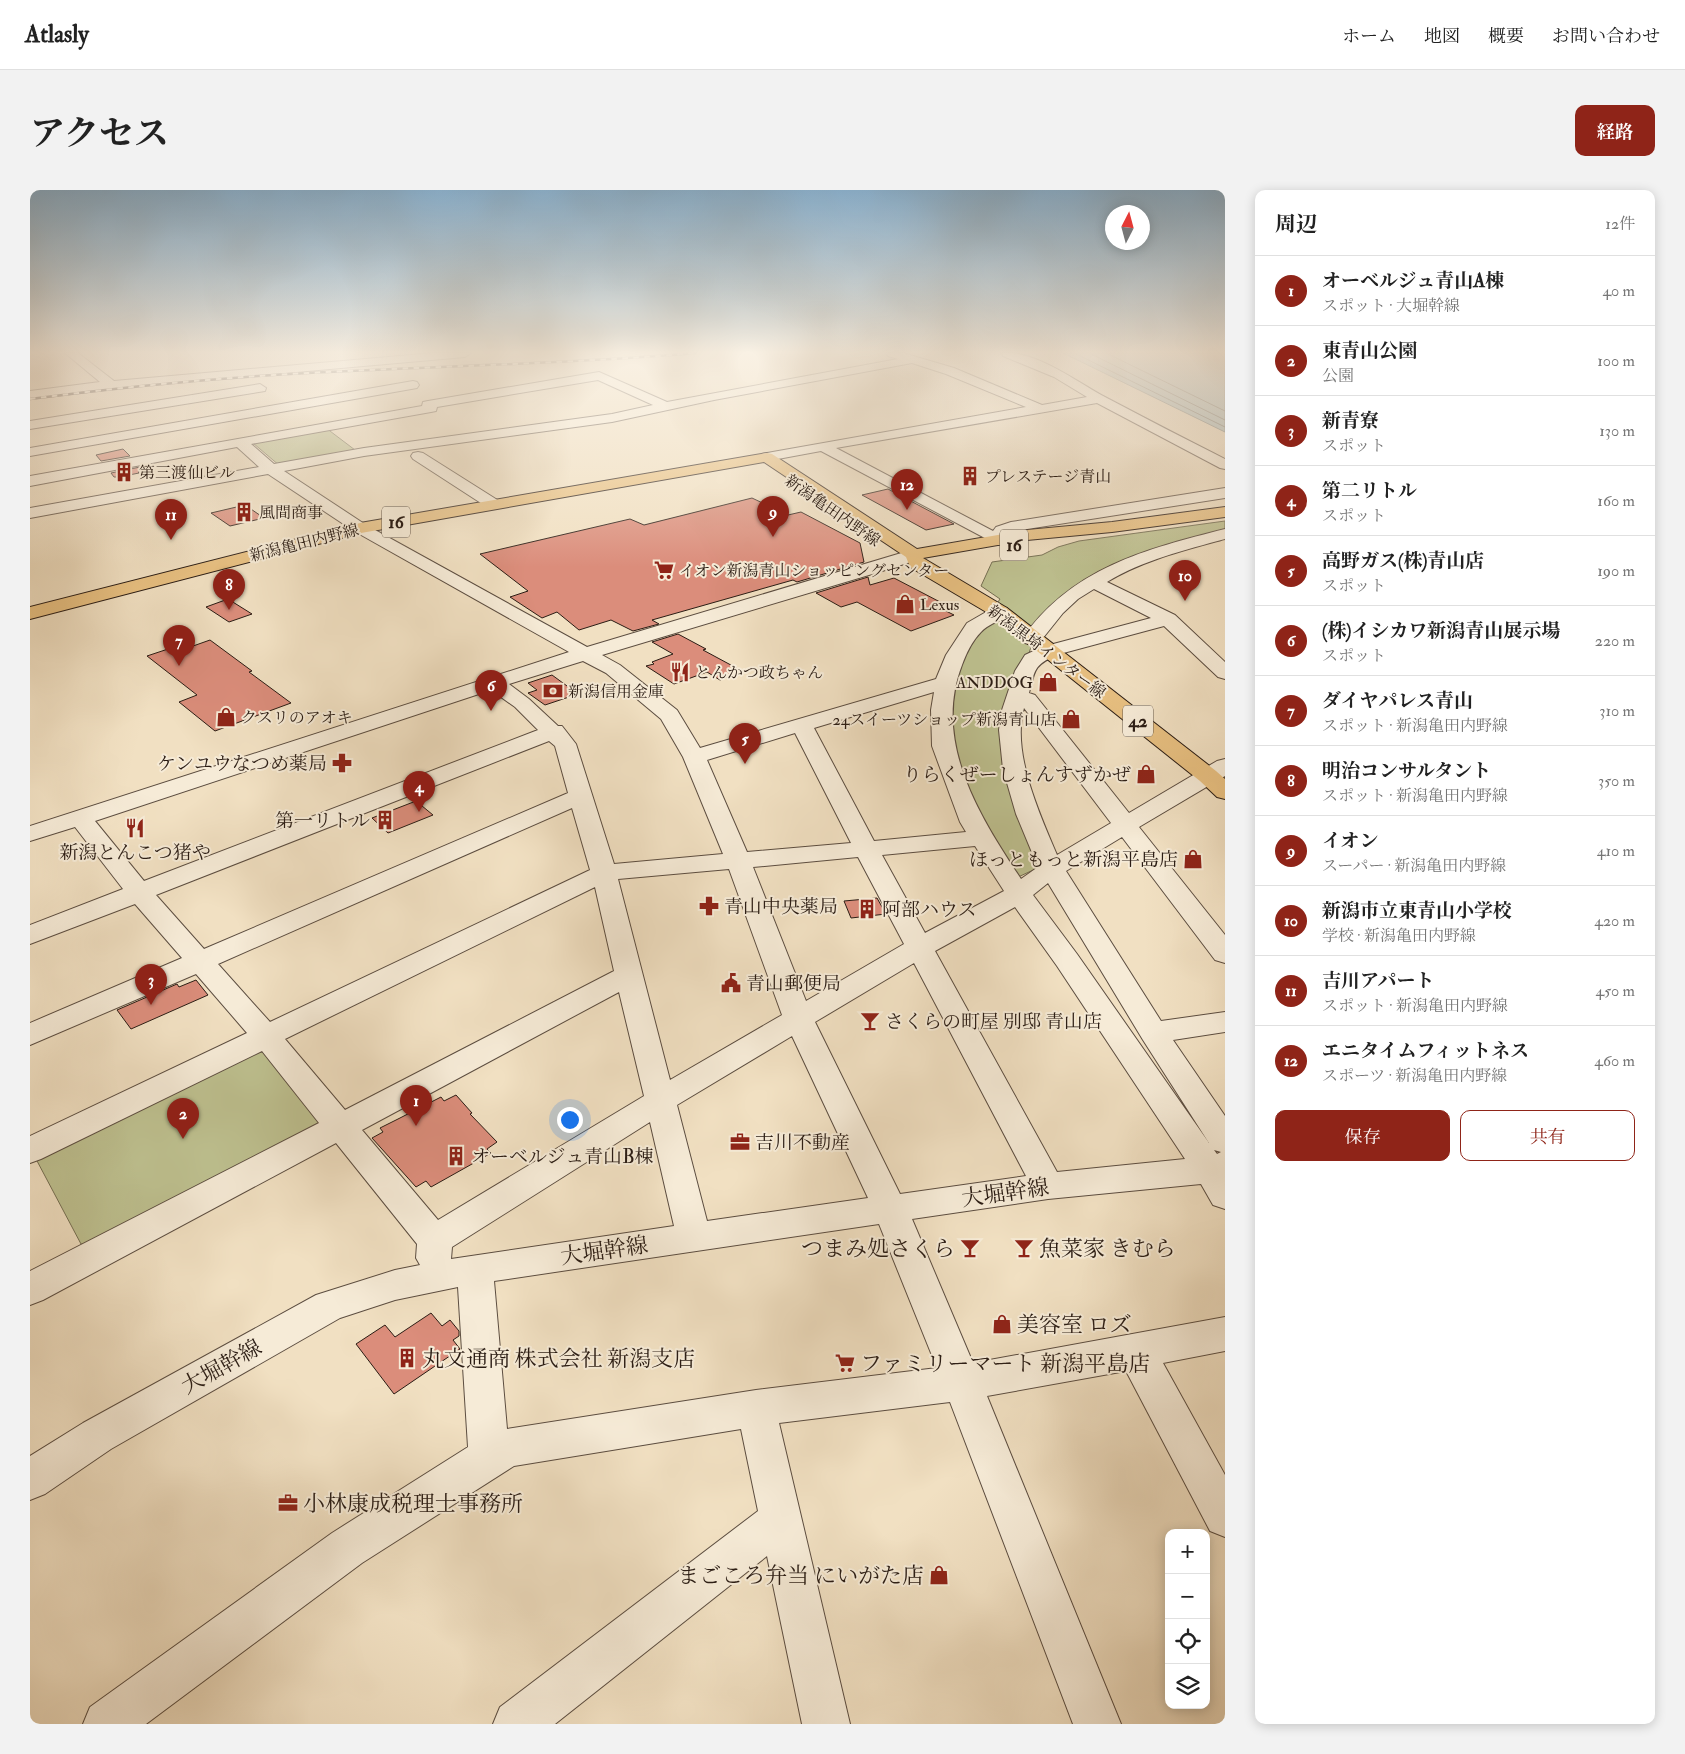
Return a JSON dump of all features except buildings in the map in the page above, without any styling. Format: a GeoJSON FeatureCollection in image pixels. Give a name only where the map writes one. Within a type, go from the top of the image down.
{"type":"FeatureCollection","features":[{"type":"Feature","properties":{"kind":"main road","name":"新潟亀田内野線"},"geometry":{"type":"LineString","coordinates":[[30,613],[360,528],[764,458],[911,559]]}},
{"type":"Feature","properties":{"kind":"main road","name":"16"},"geometry":{"type":"LineString","coordinates":[[911,559],[1002,539],[1225,512]]}},
{"type":"Feature","properties":{"kind":"main road","name":"16"},"geometry":{"type":"LineString","coordinates":[[911,559],[1112,527]]}},
{"type":"Feature","properties":{"kind":"main road"},"geometry":{"type":"LineString","coordinates":[[977,600],[960,575],[967,564],[1036,547],[1070,535]]}},
{"type":"Feature","properties":{"kind":"main road","name":"新潟黒埼インター線"},"geometry":{"type":"LineString","coordinates":[[911,559],[1000,612],[1041,645],[1220,778]]}},
{"type":"Feature","properties":{"kind":"street"},"geometry":{"type":"LineString","coordinates":[[30,452],[182,425]]}},
{"type":"Feature","properties":{"kind":"street"},"geometry":{"type":"LineString","coordinates":[[220,425],[271,469],[360,528],[613,669],[670,715],[694,757],[738,860],[799,1020],[890,1208],[962,1383],[1097,1724]]}},
{"type":"Feature","properties":{"kind":"street"},"geometry":{"type":"LineString","coordinates":[[30,481],[332,425]]}},
{"type":"Feature","properties":{"kind":"street"},"geometry":{"type":"LineString","coordinates":[[460,425],[473,444]]}},
{"type":"Feature","properties":{"kind":"street"},"geometry":{"type":"LineString","coordinates":[[30,513],[364,452],[456,440],[473,444],[577,425]]}},
{"type":"Feature","properties":{"kind":"street"},"geometry":{"type":"LineString","coordinates":[[764,458],[944,425]]}},
{"type":"Feature","properties":{"kind":"street"},"geometry":{"type":"LineString","coordinates":[[1147,425],[1225,466]]}},
{"type":"Feature","properties":{"kind":"street"},"geometry":{"type":"LineString","coordinates":[[822,446],[1002,539]]}},
{"type":"Feature","properties":{"kind":"street"},"geometry":{"type":"LineString","coordinates":[[418,456],[493,504]]}},
{"type":"Feature","properties":{"kind":"street"},"geometry":{"type":"LineString","coordinates":[[30,488],[46,509]]}},
{"type":"Feature","properties":{"kind":"street"},"geometry":{"type":"LineString","coordinates":[[1002,539],[1000,533],[1002,530],[1011,527],[1225,493]]}},
{"type":"Feature","properties":{"kind":"street"},"geometry":{"type":"LineString","coordinates":[[1221,1167],[1153,1033],[1076,906],[1051,869],[1028,814],[1014,769],[1010,730],[1012,713],[1017,697],[1032,659],[1041,645],[1056,609],[1072,595],[1112,571],[1163,550],[1225,534]]}},
{"type":"Feature","properties":{"kind":"street"},"geometry":{"type":"LineString","coordinates":[[30,834],[294,746],[584,654],[911,559]]}},
{"type":"Feature","properties":{"kind":"street"},"geometry":{"type":"LineString","coordinates":[[1094,582],[1168,619],[1225,673]]}},
{"type":"Feature","properties":{"kind":"street"},"geometry":{"type":"LineString","coordinates":[[1000,612],[984,619],[974,627],[956,655],[945,687],[942,710],[943,746],[972,822],[1019,894],[1221,1167]]}},
{"type":"Feature","properties":{"kind":"street"},"geometry":{"type":"LineString","coordinates":[[1041,645],[1168,619]]}},
{"type":"Feature","properties":{"kind":"street"},"geometry":{"type":"LineString","coordinates":[[495,683],[522,703],[565,744],[604,873],[694,1237]]}},
{"type":"Feature","properties":{"kind":"street"},"geometry":{"type":"LineString","coordinates":[[694,757],[934,685],[945,687]]}},
{"type":"Feature","properties":{"kind":"street"},"geometry":{"type":"LineString","coordinates":[[1017,697],[1028,699],[1225,954]]}},
{"type":"Feature","properties":{"kind":"street"},"geometry":{"type":"LineString","coordinates":[[802,724],[865,847],[1048,1186]]}},
{"type":"Feature","properties":{"kind":"street"},"geometry":{"type":"LineString","coordinates":[[30,935],[554,732]]}},
{"type":"Feature","properties":{"kind":"street"},"geometry":{"type":"LineString","coordinates":[[434,1240],[661,1100],[920,947],[1019,894],[1051,869],[1124,824],[1220,778]]}},
{"type":"Feature","properties":{"kind":"street"},"geometry":{"type":"LineString","coordinates":[[30,1035],[580,796]]}},
{"type":"Feature","properties":{"kind":"street"},"geometry":{"type":"LineString","coordinates":[[80,818],[138,892],[266,1036],[434,1240],[434,1277]]}},
{"type":"Feature","properties":{"kind":"street"},"geometry":{"type":"LineString","coordinates":[[30,1150],[604,873],[865,847],[982,838]]}},
{"type":"Feature","properties":{"kind":"street"},"geometry":{"type":"LineString","coordinates":[[30,1289],[341,1128],[629,974]]}},
{"type":"Feature","properties":{"kind":"street"},"geometry":{"type":"LineString","coordinates":[[1153,1033],[1225,1022]]}},
{"type":"Feature","properties":{"kind":"street","name":"大堀幹線"},"geometry":{"type":"LineString","coordinates":[[30,1480],[96,1436],[329,1306],[395,1285],[475,1269],[890,1208],[1048,1186],[1221,1167]]}},
{"type":"Feature","properties":{"kind":"street"},"geometry":{"type":"LineString","coordinates":[[475,1269],[488,1457]]}},
{"type":"Feature","properties":{"kind":"street"},"geometry":{"type":"LineString","coordinates":[[107,1724],[347,1548],[488,1457],[509,1446],[756,1408],[962,1383],[1225,1334]]}},
{"type":"Feature","properties":{"kind":"street"},"geometry":{"type":"LineString","coordinates":[[1136,1352],[1225,1516]]}},
{"type":"Feature","properties":{"kind":"street"},"geometry":{"type":"LineString","coordinates":[[756,1408],[826,1724]]}},
{"type":"Feature","properties":{"kind":"street"},"geometry":{"type":"LineString","coordinates":[[517,1724],[782,1519]]}},
{"type":"Feature","properties":{"kind":"green space"},"geometry":{"type":"Polygon","coordinates":[[[326,428],[355,450],[280,466],[253,443],[326,428]]]}},
{"type":"Feature","properties":{"kind":"green space"},"geometry":{"type":"Polygon","coordinates":[[[1225,521],[1225,533],[1135,559],[1039,623],[1010,710],[1044,865],[1016,878],[969,806],[950,730],[957,669],[976,630],[985,621],[1000,599],[981,586],[992,562],[1042,555],[1058,547],[1079,541],[1225,521]]]}},
{"type":"Feature","properties":{"kind":"green space"},"geometry":{"type":"Polygon","coordinates":[[[252,1052],[269,1052],[325,1117],[320,1127],[92,1246],[81,1244],[36,1159],[252,1052]]]}},
{"type":"Feature","properties":{"kind":"water"},"geometry":{"type":"Polygon","coordinates":[[[1210,425],[1225,425],[1225,432],[1210,425]]]}},
{"type":"Feature","properties":{"kind":"place","name":"第三渡仙ビル"},"geometry":{"type":"Point","coordinates":[124,472]}},
{"type":"Feature","properties":{"kind":"place","name":"プレステージ青山"},"geometry":{"type":"Point","coordinates":[970,476]}},
{"type":"Feature","properties":{"kind":"place","name":"エニタイムフィットネス"},"geometry":{"type":"Point","coordinates":[907,510]}},
{"type":"Feature","properties":{"kind":"place","name":"風間商事"},"geometry":{"type":"Point","coordinates":[244,512]}},
{"type":"Feature","properties":{"kind":"place","name":"イオン"},"geometry":{"type":"Point","coordinates":[773,537]}},
{"type":"Feature","properties":{"kind":"place","name":"吉川アパート"},"geometry":{"type":"Point","coordinates":[171,540]}},
{"type":"Feature","properties":{"kind":"place","name":"イオン新潟青山ショッピングセンター"},"geometry":{"type":"Point","coordinates":[664,570]}},
{"type":"Feature","properties":{"kind":"place","name":"新潟市立東青山小学校"},"geometry":{"type":"Point","coordinates":[1185,601]}},
{"type":"Feature","properties":{"kind":"place","name":"Lexus"},"geometry":{"type":"Point","coordinates":[905,604]}},
{"type":"Feature","properties":{"kind":"place","name":"明治コンサルタント"},"geometry":{"type":"Point","coordinates":[229,610]}},
{"type":"Feature","properties":{"kind":"place","name":"ダイヤパレス青山"},"geometry":{"type":"Point","coordinates":[179,666]}},
{"type":"Feature","properties":{"kind":"place","name":"とんかつ政ちゃん"},"geometry":{"type":"Point","coordinates":[680,672]}},
{"type":"Feature","properties":{"kind":"place","name":"ANDDOG"},"geometry":{"type":"Point","coordinates":[1048,682]}},
{"type":"Feature","properties":{"kind":"place","name":"新潟信用金庫"},"geometry":{"type":"Point","coordinates":[553,691]}},
{"type":"Feature","properties":{"kind":"place","name":"(株)イシカワ新潟青山展示場"},"geometry":{"type":"Point","coordinates":[491,711]}},
{"type":"Feature","properties":{"kind":"place","name":"クスリのアオキ"},"geometry":{"type":"Point","coordinates":[226,717]}},
{"type":"Feature","properties":{"kind":"place","name":"24スイーツショップ新潟青山店"},"geometry":{"type":"Point","coordinates":[1071,719]}},
{"type":"Feature","properties":{"kind":"place","name":"ケンユウなつめ薬局"},"geometry":{"type":"Point","coordinates":[342,763]}},
{"type":"Feature","properties":{"kind":"place","name":"高野ガス(株)青山店"},"geometry":{"type":"Point","coordinates":[745,764]}},
{"type":"Feature","properties":{"kind":"place","name":"りらくぜーしょんすずかぜ"},"geometry":{"type":"Point","coordinates":[1146,774]}},
{"type":"Feature","properties":{"kind":"place","name":"第二リトル"},"geometry":{"type":"Point","coordinates":[419,812]}},
{"type":"Feature","properties":{"kind":"place","name":"第一リトル"},"geometry":{"type":"Point","coordinates":[385,820]}},
{"type":"Feature","properties":{"kind":"place","name":"新潟とんこつ猪や"},"geometry":{"type":"Point","coordinates":[135,828]}},
{"type":"Feature","properties":{"kind":"place","name":"ほっともっと新潟平島店"},"geometry":{"type":"Point","coordinates":[1193,859]}},
{"type":"Feature","properties":{"kind":"place","name":"青山中央薬局"},"geometry":{"type":"Point","coordinates":[709,906]}},
{"type":"Feature","properties":{"kind":"place","name":"阿部ハウス"},"geometry":{"type":"Point","coordinates":[867,909]}},
{"type":"Feature","properties":{"kind":"place","name":"青山郵便局"},"geometry":{"type":"Point","coordinates":[731,983]}},
{"type":"Feature","properties":{"kind":"place","name":"新青寮"},"geometry":{"type":"Point","coordinates":[151,1005]}},
{"type":"Feature","properties":{"kind":"place","name":"さくらの町屋 別邸 青山店"},"geometry":{"type":"Point","coordinates":[870,1021]}},
{"type":"Feature","properties":{"kind":"place","name":"オーベルジュ青山A棟"},"geometry":{"type":"Point","coordinates":[416,1126]}},
{"type":"Feature","properties":{"kind":"place","name":"東青山公園"},"geometry":{"type":"Point","coordinates":[183,1139]}},
{"type":"Feature","properties":{"kind":"place","name":"吉川不動産"},"geometry":{"type":"Point","coordinates":[740,1142]}},
{"type":"Feature","properties":{"kind":"place","name":"オーベルジュ青山B棟"},"geometry":{"type":"Point","coordinates":[456,1156]}},
{"type":"Feature","properties":{"kind":"place","name":"つまみ処さくら"},"geometry":{"type":"Point","coordinates":[970,1248]}},
{"type":"Feature","properties":{"kind":"place","name":"魚菜家 きむら"},"geometry":{"type":"Point","coordinates":[1024,1248]}},
{"type":"Feature","properties":{"kind":"place","name":"美容室 ロズ"},"geometry":{"type":"Point","coordinates":[1002,1324]}},
{"type":"Feature","properties":{"kind":"place","name":"丸文通商 株式会社 新潟支店"},"geometry":{"type":"Point","coordinates":[407,1358]}},
{"type":"Feature","properties":{"kind":"place","name":"ファミリーマート 新潟平島店"},"geometry":{"type":"Point","coordinates":[845,1363]}},
{"type":"Feature","properties":{"kind":"place","name":"小林康成税理士事務所"},"geometry":{"type":"Point","coordinates":[288,1503]}},
{"type":"Feature","properties":{"kind":"place","name":"まごころ弁当 にいがた店"},"geometry":{"type":"Point","coordinates":[939,1575]}}]}
